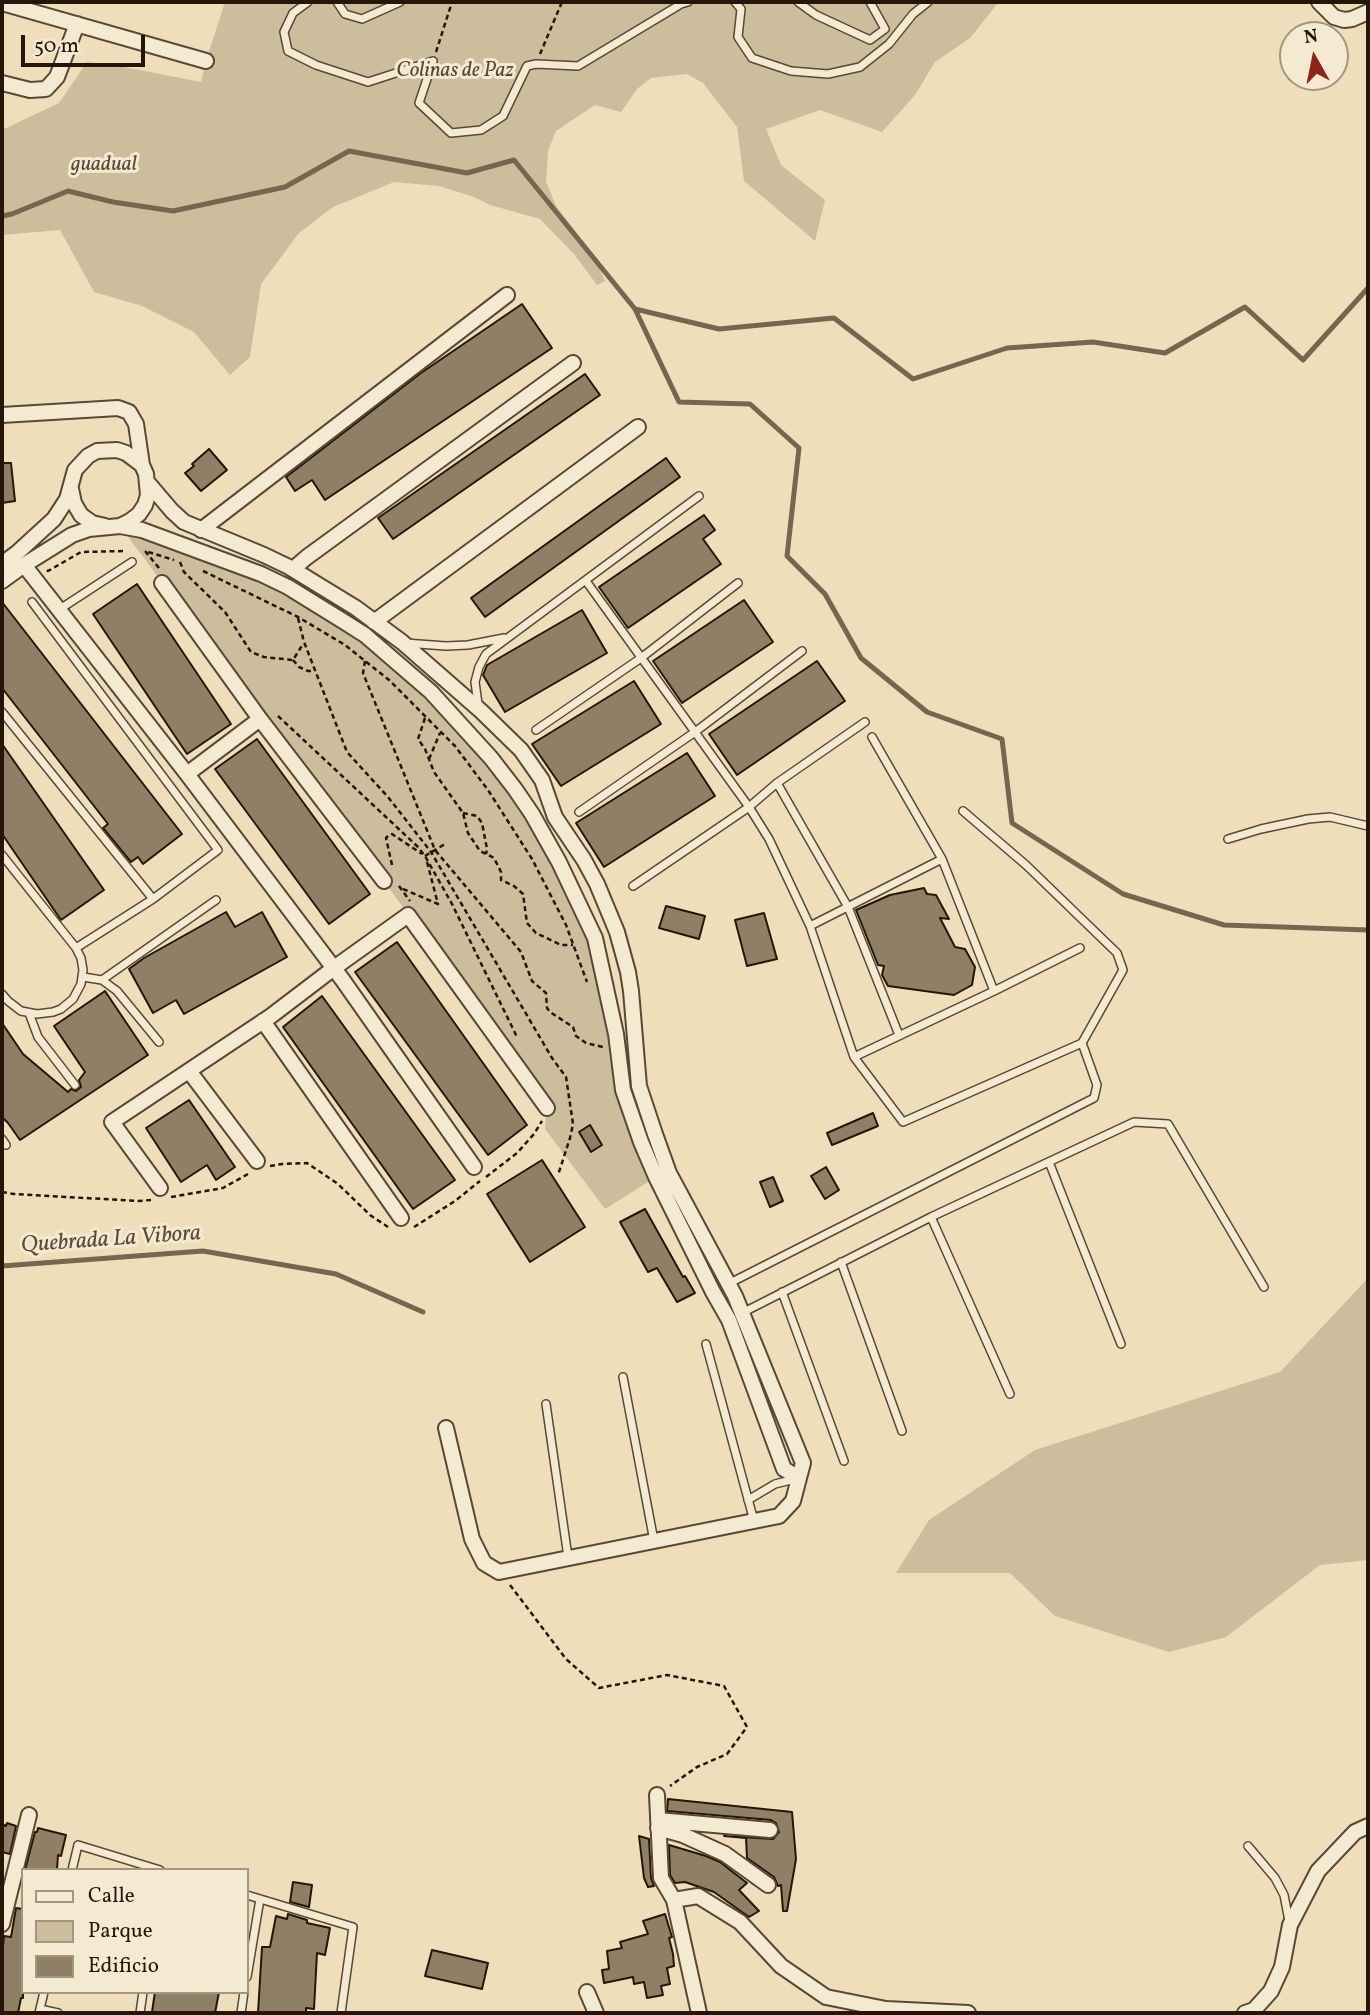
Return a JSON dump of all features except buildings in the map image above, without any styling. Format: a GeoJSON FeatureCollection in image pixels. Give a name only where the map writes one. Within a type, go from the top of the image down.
{"type":"FeatureCollection","features":[{"type":"Feature","properties":{"kind":"street"},"geometry":{"type":"LineString","coordinates":[[1319,2],[1334,17],[1344,20],[1368,12]]}},
{"type":"Feature","properties":{"kind":"street"},"geometry":{"type":"LineString","coordinates":[[2,3],[31,6],[77,24],[206,61]]}},
{"type":"Feature","properties":{"kind":"street"},"geometry":{"type":"LineString","coordinates":[[2,83],[30,90],[46,89],[57,77],[77,24]]}},
{"type":"Feature","properties":{"kind":"street"},"geometry":{"type":"LineString","coordinates":[[201,530],[507,295]]}},
{"type":"Feature","properties":{"kind":"street"},"geometry":{"type":"LineString","coordinates":[[293,569],[573,363]]}},
{"type":"Feature","properties":{"kind":"street"},"geometry":{"type":"LineString","coordinates":[[2,415],[118,408],[129,412],[136,424],[142,466],[149,484],[145,505],[130,521],[81,531],[2,581]]}},
{"type":"Feature","properties":{"kind":"street"},"geometry":{"type":"LineString","coordinates":[[374,621],[638,427]]}},
{"type":"Feature","properties":{"kind":"street"},"geometry":{"type":"LineString","coordinates":[[2,564],[62,509],[71,489],[75,470],[88,456],[97,451],[117,450],[126,453],[142,466]]}},
{"type":"Feature","properties":{"kind":"street"},"geometry":{"type":"LineString","coordinates":[[149,484],[184,522],[293,569],[335,594],[402,642],[481,711],[520,750],[542,780],[555,817],[584,860],[607,908],[620,945],[631,991],[639,1086],[669,1173],[742,1313],[803,1463],[793,1501],[779,1516],[499,1572],[484,1563],[472,1539],[446,1429]]}},
{"type":"Feature","properties":{"kind":"street"},"geometry":{"type":"LineString","coordinates":[[71,489],[74,503],[81,514],[92,523],[154,534],[261,574],[308,599],[365,635],[431,692],[491,758],[528,809],[559,862],[595,938],[611,1004],[623,1090],[641,1142],[729,1320],[784,1469],[799,1478]]}},
{"type":"Feature","properties":{"kind":"street"},"geometry":{"type":"LineString","coordinates":[[24,565],[334,968],[474,1167]]}},
{"type":"Feature","properties":{"kind":"street"},"geometry":{"type":"LineString","coordinates":[[161,576],[388,879]]}},
{"type":"Feature","properties":{"kind":"street"},"geometry":{"type":"LineString","coordinates":[[187,774],[265,717]]}},
{"type":"Feature","properties":{"kind":"street"},"geometry":{"type":"LineString","coordinates":[[528,809],[543,803],[547,796]]}},
{"type":"Feature","properties":{"kind":"street"},"geometry":{"type":"LineString","coordinates":[[163,1194],[112,1122],[263,1021],[408,915],[547,1108]]}},
{"type":"Feature","properties":{"kind":"street"},"geometry":{"type":"LineString","coordinates":[[611,1004],[631,991]]}},
{"type":"Feature","properties":{"kind":"street"},"geometry":{"type":"LineString","coordinates":[[263,1021],[401,1218]]}},
{"type":"Feature","properties":{"kind":"street"},"geometry":{"type":"LineString","coordinates":[[188,1071],[261,1166]]}},
{"type":"Feature","properties":{"kind":"street"},"geometry":{"type":"LineString","coordinates":[[657,1795],[662,1878],[674,1900],[699,2013]]}},
{"type":"Feature","properties":{"kind":"street"},"geometry":{"type":"LineString","coordinates":[[2,1924],[29,1815]]}},
{"type":"Feature","properties":{"kind":"street"},"geometry":{"type":"LineString","coordinates":[[658,1824],[770,1830]]}},
{"type":"Feature","properties":{"kind":"street"},"geometry":{"type":"LineString","coordinates":[[658,1824],[725,1854],[768,1885]]}},
{"type":"Feature","properties":{"kind":"street"},"geometry":{"type":"LineString","coordinates":[[1245,2013],[1254,2010],[1271,1991],[1282,1967],[1290,1925],[1318,1871],[1355,1832],[1368,1826]]}},
{"type":"Feature","properties":{"kind":"street"},"geometry":{"type":"LineString","coordinates":[[674,1900],[698,1896],[740,1922],[781,1966],[826,1997],[886,2009],[968,2013]]}},
{"type":"Feature","properties":{"kind":"street"},"geometry":{"type":"LineString","coordinates":[[586,1992],[596,2013]]}},
{"type":"Feature","properties":{"kind":"lane"},"geometry":{"type":"LineString","coordinates":[[308,2],[293,13],[284,32],[288,51],[316,65],[368,82],[433,61]]}},
{"type":"Feature","properties":{"kind":"lane"},"geometry":{"type":"LineString","coordinates":[[337,2],[345,14],[362,19],[400,2]]}},
{"type":"Feature","properties":{"kind":"lane"},"geometry":{"type":"LineString","coordinates":[[433,61],[419,103],[451,133],[481,130],[503,116],[527,66],[578,66],[688,2]]}},
{"type":"Feature","properties":{"kind":"lane"},"geometry":{"type":"LineString","coordinates":[[735,2],[741,9],[738,37],[752,58],[790,71],[828,74],[860,67],[889,44],[913,14],[928,2]]}},
{"type":"Feature","properties":{"kind":"lane"},"geometry":{"type":"LineString","coordinates":[[798,2],[816,15],[870,40],[885,29],[870,2]]}},
{"type":"Feature","properties":{"kind":"lane"},"geometry":{"type":"LineString","coordinates":[[481,711],[476,697],[475,681],[486,654],[699,496]]}},
{"type":"Feature","properties":{"kind":"lane"},"geometry":{"type":"LineString","coordinates":[[60,609],[132,562]]}},
{"type":"Feature","properties":{"kind":"lane"},"geometry":{"type":"LineString","coordinates":[[586,581],[749,807],[768,839],[810,926],[854,1056],[902,1122],[1082,1042],[1123,970],[1117,953],[1026,865],[963,811]]}},
{"type":"Feature","properties":{"kind":"lane"},"geometry":{"type":"LineString","coordinates":[[536,730],[641,658],[738,583]]}},
{"type":"Feature","properties":{"kind":"lane"},"geometry":{"type":"LineString","coordinates":[[32,603],[218,850],[153,899],[76,948]]}},
{"type":"Feature","properties":{"kind":"lane"},"geometry":{"type":"LineString","coordinates":[[402,642],[457,645],[508,637]]}},
{"type":"Feature","properties":{"kind":"lane"},"geometry":{"type":"LineString","coordinates":[[579,812],[695,732],[802,651]]}},
{"type":"Feature","properties":{"kind":"lane"},"geometry":{"type":"LineString","coordinates":[[2,712],[153,899]]}},
{"type":"Feature","properties":{"kind":"lane"},"geometry":{"type":"LineString","coordinates":[[633,886],[749,807],[777,783],[865,722]]}},
{"type":"Feature","properties":{"kind":"lane"},"geometry":{"type":"LineString","coordinates":[[872,737],[942,859],[994,991]]}},
{"type":"Feature","properties":{"kind":"lane"},"geometry":{"type":"LineString","coordinates":[[777,783],[848,907],[899,1035]]}},
{"type":"Feature","properties":{"kind":"lane"},"geometry":{"type":"LineString","coordinates":[[1228,839],[1308,819],[1330,817],[1368,826]]}},
{"type":"Feature","properties":{"kind":"lane"},"geometry":{"type":"LineString","coordinates":[[2,855],[76,948],[82,958],[83,977],[73,999],[61,1009],[46,1014],[29,1013],[14,1007],[2,994]]}},
{"type":"Feature","properties":{"kind":"lane"},"geometry":{"type":"LineString","coordinates":[[810,926],[942,859]]}},
{"type":"Feature","properties":{"kind":"lane"},"geometry":{"type":"LineString","coordinates":[[102,980],[216,900]]}},
{"type":"Feature","properties":{"kind":"lane"},"geometry":{"type":"LineString","coordinates":[[854,1056],[1080,948]]}},
{"type":"Feature","properties":{"kind":"lane"},"geometry":{"type":"LineString","coordinates":[[83,977],[102,980],[117,991],[159,1042]]}},
{"type":"Feature","properties":{"kind":"lane"},"geometry":{"type":"LineString","coordinates":[[29,1013],[38,1037],[75,1085]]}},
{"type":"Feature","properties":{"kind":"lane"},"geometry":{"type":"LineString","coordinates":[[728,1284],[1094,1098],[1097,1085],[1082,1042]]}},
{"type":"Feature","properties":{"kind":"lane"},"geometry":{"type":"LineString","coordinates":[[742,1313],[931,1217],[1134,1122],[1168,1124],[1264,1287]]}},
{"type":"Feature","properties":{"kind":"lane"},"geometry":{"type":"LineString","coordinates":[[1049,1162],[1121,1345]]}},
{"type":"Feature","properties":{"kind":"lane"},"geometry":{"type":"LineString","coordinates":[[931,1217],[1010,1394]]}},
{"type":"Feature","properties":{"kind":"lane"},"geometry":{"type":"LineString","coordinates":[[841,1262],[902,1431]]}},
{"type":"Feature","properties":{"kind":"lane"},"geometry":{"type":"LineString","coordinates":[[782,1292],[844,1461]]}},
{"type":"Feature","properties":{"kind":"lane"},"geometry":{"type":"LineString","coordinates":[[706,1344],[754,1522]]}},
{"type":"Feature","properties":{"kind":"lane"},"geometry":{"type":"LineString","coordinates":[[623,1377],[654,1542]]}},
{"type":"Feature","properties":{"kind":"lane"},"geometry":{"type":"LineString","coordinates":[[546,1404],[568,1557]]}},
{"type":"Feature","properties":{"kind":"lane"},"geometry":{"type":"LineString","coordinates":[[748,1500],[775,1484],[799,1478]]}},
{"type":"Feature","properties":{"kind":"lane"},"geometry":{"type":"LineString","coordinates":[[72,1868],[78,1845],[153,1868]]}},
{"type":"Feature","properties":{"kind":"lane"},"geometry":{"type":"LineString","coordinates":[[1248,1846],[1275,1878],[1284,1895],[1290,1925]]}},
{"type":"Feature","properties":{"kind":"lane"},"geometry":{"type":"LineString","coordinates":[[248,1895],[353,1927],[341,2013]]}},
{"type":"Feature","properties":{"kind":"lane"},"geometry":{"type":"LineString","coordinates":[[248,1971],[260,1899]]}},
{"type":"Feature","properties":{"kind":"lane"},"geometry":{"type":"LineString","coordinates":[[43,1994],[39,2011],[58,2013]]}},
{"type":"Feature","properties":{"kind":"lane"},"geometry":{"type":"LineString","coordinates":[[139,2013],[144,1994]]}},
{"type":"Feature","properties":{"kind":"lane"},"geometry":{"type":"LineString","coordinates":[[240,2013],[244,1994]]}},
{"type":"Feature","properties":{"kind":"path"},"geometry":{"type":"LineString","coordinates":[[433,61],[452,2]]}},
{"type":"Feature","properties":{"kind":"path"},"geometry":{"type":"LineString","coordinates":[[536,64],[562,2]]}},
{"type":"Feature","properties":{"kind":"path"},"geometry":{"type":"LineString","coordinates":[[145,551],[154,534]]}},
{"type":"Feature","properties":{"kind":"path"},"geometry":{"type":"LineString","coordinates":[[38,556],[48,572],[81,552],[133,551]]}},
{"type":"Feature","properties":{"kind":"path"},"geometry":{"type":"LineString","coordinates":[[145,551],[192,566]]}},
{"type":"Feature","properties":{"kind":"path"},"geometry":{"type":"LineString","coordinates":[[145,551],[161,576]]}},
{"type":"Feature","properties":{"kind":"path"},"geometry":{"type":"LineString","coordinates":[[180,562],[184,572],[225,611],[251,652],[264,657],[293,660],[299,667],[308,671],[315,670]]}},
{"type":"Feature","properties":{"kind":"path"},"geometry":{"type":"LineString","coordinates":[[204,571],[298,617],[345,645],[388,680],[455,746],[488,790],[524,848],[566,925],[590,989]]}},
{"type":"Feature","properties":{"kind":"path"},"geometry":{"type":"LineString","coordinates":[[298,617],[304,642],[347,752],[388,797],[430,852],[552,1058],[566,1077],[573,1124],[558,1175]]}},
{"type":"Feature","properties":{"kind":"path"},"geometry":{"type":"LineString","coordinates":[[293,660],[304,642]]}},
{"type":"Feature","properties":{"kind":"path"},"geometry":{"type":"LineString","coordinates":[[365,661],[363,673],[435,850],[521,952],[532,981],[546,993],[547,1008],[550,1012],[573,1027],[576,1036],[586,1043],[606,1047]]}},
{"type":"Feature","properties":{"kind":"path"},"geometry":{"type":"LineString","coordinates":[[265,717],[280,717],[418,847],[452,904],[518,1039]]}},
{"type":"Feature","properties":{"kind":"path"},"geometry":{"type":"LineString","coordinates":[[425,718],[418,739],[433,772],[463,813],[468,833],[480,851],[494,858],[501,872],[501,880],[523,894],[527,923],[536,933],[561,945],[574,945]]}},
{"type":"Feature","properties":{"kind":"path"},"geometry":{"type":"LineString","coordinates":[[429,759],[440,732]]}},
{"type":"Feature","properties":{"kind":"path"},"geometry":{"type":"LineString","coordinates":[[463,813],[477,816],[482,823],[486,854]]}},
{"type":"Feature","properties":{"kind":"path"},"geometry":{"type":"LineString","coordinates":[[388,879],[400,888],[438,904],[425,856],[392,834],[386,838],[392,867]]}},
{"type":"Feature","properties":{"kind":"path"},"geometry":{"type":"LineString","coordinates":[[425,856],[445,844]]}},
{"type":"Feature","properties":{"kind":"path"},"geometry":{"type":"LineString","coordinates":[[400,888],[416,910]]}},
{"type":"Feature","properties":{"kind":"path"},"geometry":{"type":"LineString","coordinates":[[413,1227],[454,1201],[517,1153],[534,1134],[547,1108]]}},
{"type":"Feature","properties":{"kind":"path"},"geometry":{"type":"LineString","coordinates":[[2,1192],[138,1201],[163,1194],[223,1188],[261,1166],[307,1163],[338,1184],[370,1215],[394,1231]]}},
{"type":"Feature","properties":{"kind":"path"},"geometry":{"type":"LineString","coordinates":[[499,1572],[566,1659],[599,1688],[667,1675],[724,1686],[747,1727],[727,1754],[697,1768],[657,1795]]}},
{"type":"Feature","properties":{"kind":"green space","name":"guadual"},"geometry":{"type":"Polygon","coordinates":[[[225,2],[998,3],[970,38],[935,62],[915,95],[882,132],[820,110],[766,129],[781,165],[825,200],[815,241],[744,181],[737,127],[703,83],[687,74],[651,78],[637,89],[621,112],[595,105],[556,131],[548,151],[546,181],[556,206],[593,254],[605,281],[597,285],[574,254],[540,219],[490,205],[439,186],[394,182],[333,207],[299,233],[261,284],[250,357],[230,375],[194,332],[142,306],[94,292],[60,230],[2,235],[2,130],[59,103],[87,62],[201,82],[225,2]]]}},
{"type":"Feature","properties":{"kind":"green space"},"geometry":{"type":"Polygon","coordinates":[[[120,526],[232,562],[365,635],[491,758],[586,916],[623,1090],[656,1177],[605,1209],[545,1129],[547,1107],[384,881],[120,526]]]}},
{"type":"Feature","properties":{"kind":"green space"},"geometry":{"type":"Polygon","coordinates":[[[1368,1278],[1368,1560],[1320,1565],[1226,1637],[1169,1652],[1055,1616],[1010,1573],[896,1573],[929,1520],[1035,1450],[1280,1372],[1368,1278]]]}},
{"type":"Feature","properties":{"kind":"waterway"},"geometry":{"type":"LineString","coordinates":[[2,216],[68,191],[113,202],[173,211],[285,187],[349,151],[467,173],[514,160],[635,309],[719,329],[834,318],[913,379],[1007,348],[1093,342],[1165,353],[1245,307],[1303,360],[1368,288]]}},
{"type":"Feature","properties":{"kind":"waterway"},"geometry":{"type":"LineString","coordinates":[[635,309],[679,402],[750,404],[799,448],[787,556],[825,594],[861,658],[927,712],[1002,739],[1012,823],[1123,894],[1224,925],[1368,930]]}},
{"type":"Feature","properties":{"kind":"waterway","name":"Quebrada La Vibora"},"geometry":{"type":"LineString","coordinates":[[2,1266],[203,1251],[336,1274],[423,1312]]}},
{"type":"Feature","properties":{"kind":"park label","name":"Colinas de Paz"},"geometry":{"type":"Point","coordinates":[455,72]}}]}
